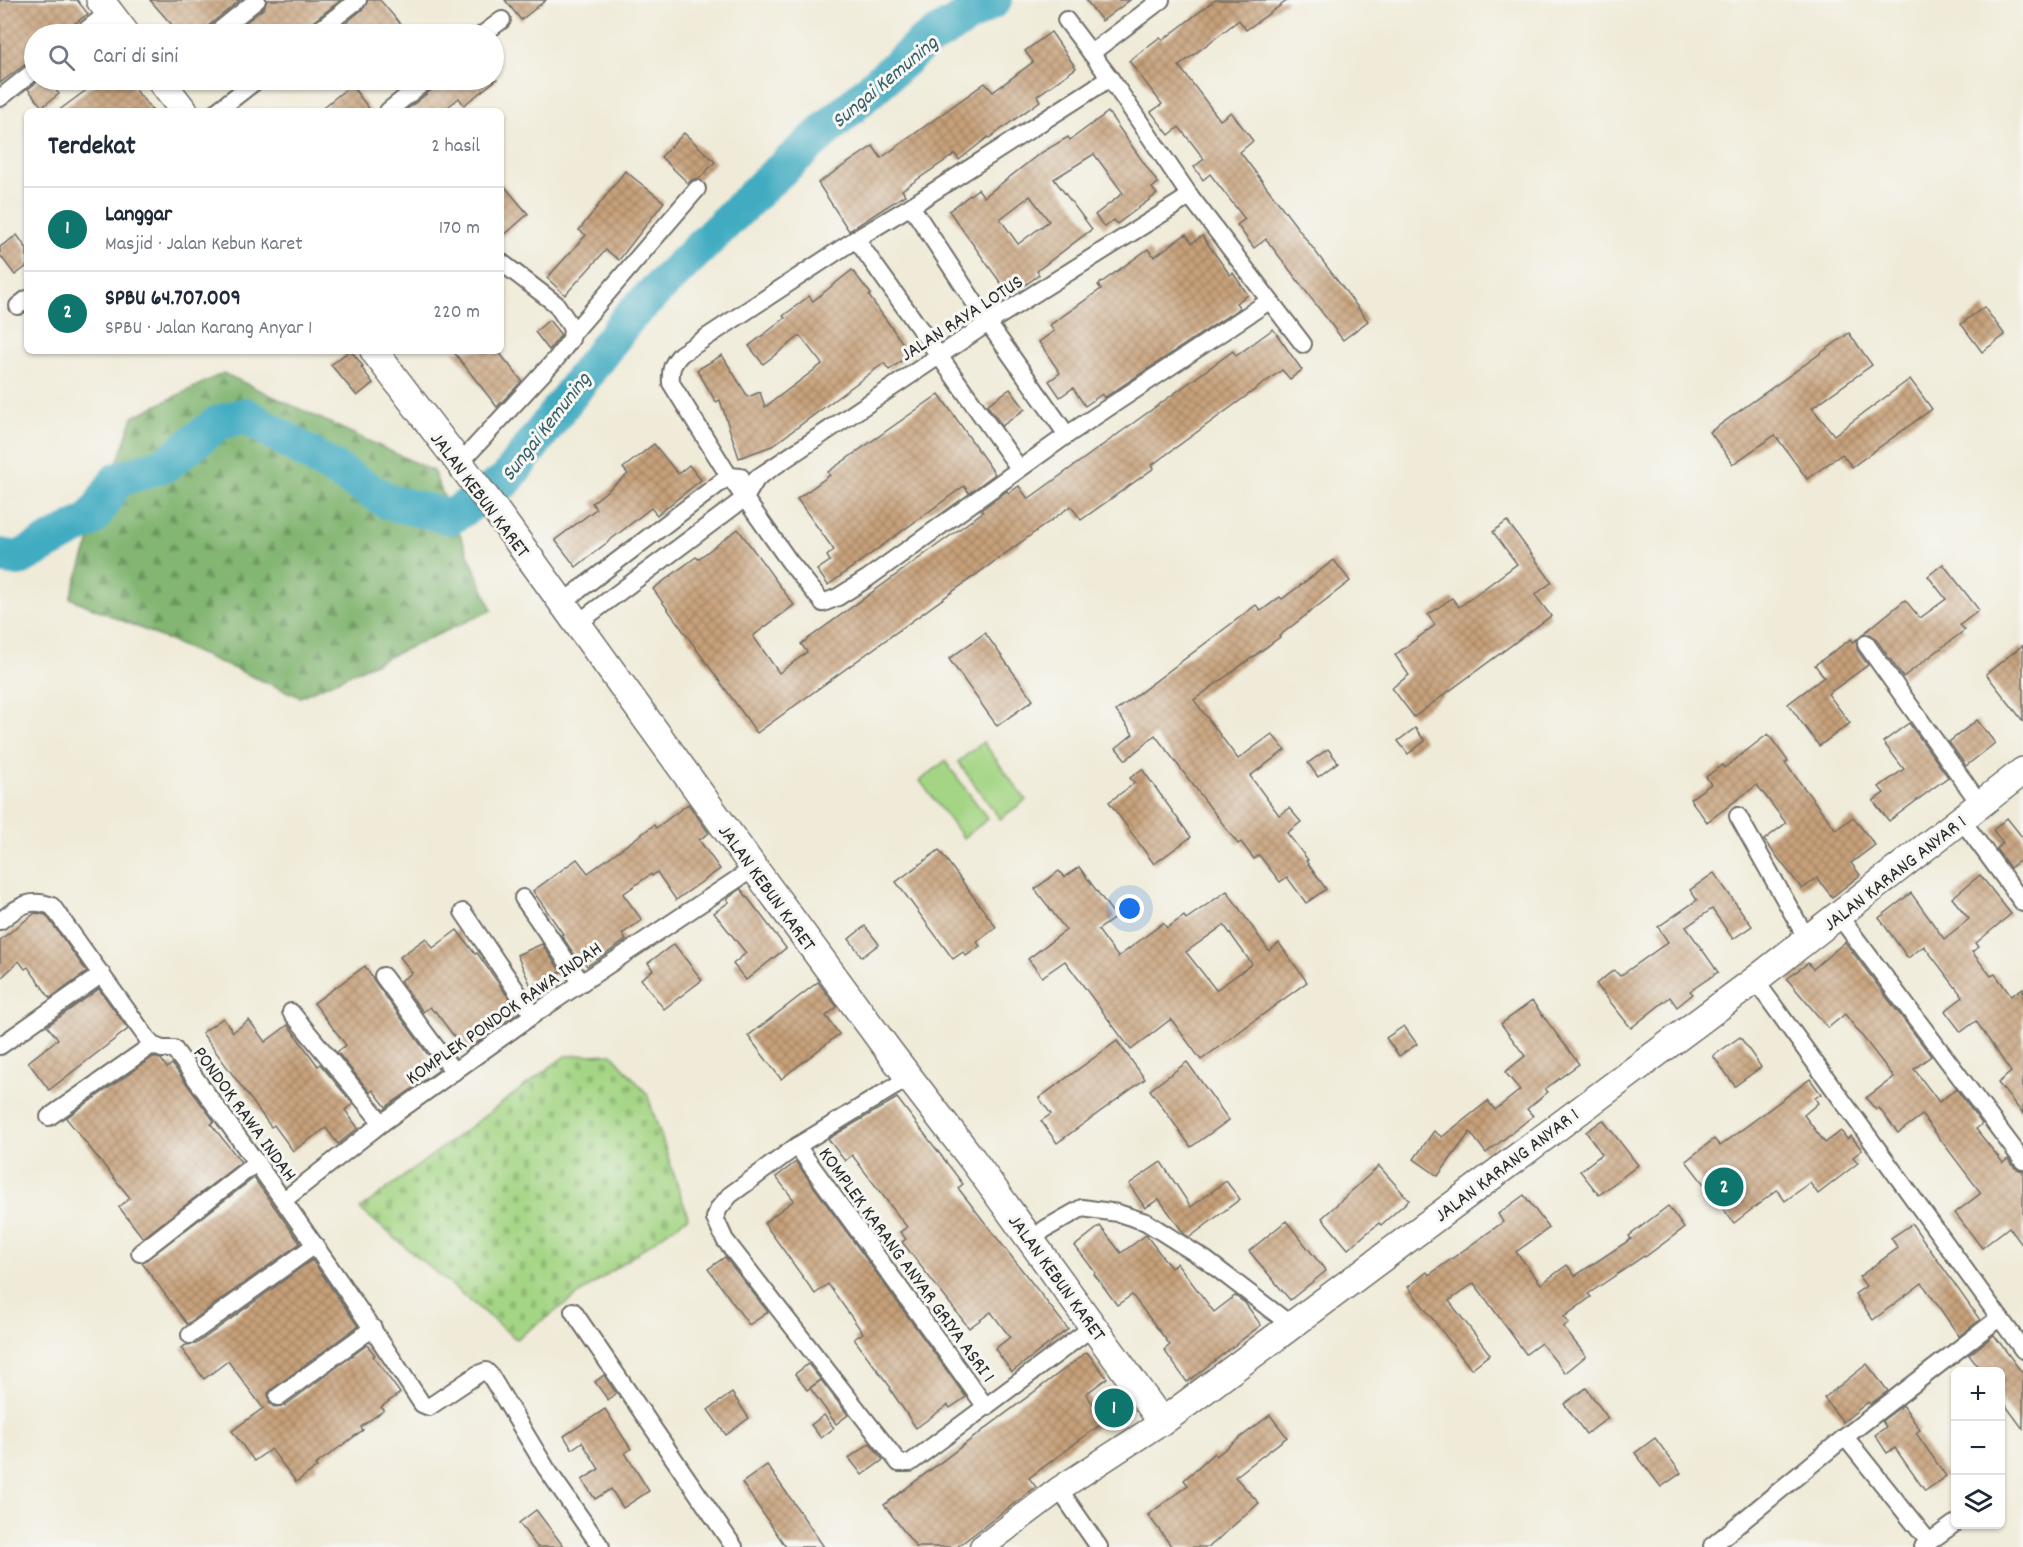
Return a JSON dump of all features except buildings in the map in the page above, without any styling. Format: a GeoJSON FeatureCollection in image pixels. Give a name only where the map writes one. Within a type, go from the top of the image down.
{"type":"FeatureCollection","features":[{"type":"Feature","properties":{"kind":"main road"},"geometry":{"type":"LineString","coordinates":[[105,6],[118,24]]}},
{"type":"Feature","properties":{"kind":"main road"},"geometry":{"type":"LineString","coordinates":[[168,90],[182,108]]}},
{"type":"Feature","properties":{"kind":"main road","name":"JALAN KEBUN KARET"},"geometry":{"type":"LineString","coordinates":[[376,354],[493,507],[754,868],[972,1159],[1162,1422]]}},
{"type":"Feature","properties":{"kind":"main road","name":"JALAN KARANG ANYAR 1"},"geometry":{"type":"LineString","coordinates":[[982,1547],[1059,1489],[1162,1422],[1755,980],[2023,771]]}},
{"type":"Feature","properties":{"kind":"street"},"geometry":{"type":"LineString","coordinates":[[227,24],[257,0]]}},
{"type":"Feature","properties":{"kind":"street"},"geometry":{"type":"LineString","coordinates":[[327,24],[358,0]]}},
{"type":"Feature","properties":{"kind":"street"},"geometry":{"type":"LineString","coordinates":[[1091,53],[1161,0]]}},
{"type":"Feature","properties":{"kind":"street"},"geometry":{"type":"LineString","coordinates":[[90,24],[105,6]]}},
{"type":"Feature","properties":{"kind":"street"},"geometry":{"type":"LineString","coordinates":[[497,24],[502,20]]}},
{"type":"Feature","properties":{"kind":"street"},"geometry":{"type":"LineString","coordinates":[[1066,20],[1110,78],[1190,196],[1304,344]]}},
{"type":"Feature","properties":{"kind":"street"},"geometry":{"type":"LineString","coordinates":[[1110,78],[856,239],[681,354],[673,362],[670,369],[671,383],[729,476],[789,561],[824,603],[838,597],[868,578],[1066,435],[1269,301]]}},
{"type":"Feature","properties":{"kind":"street"},"geometry":{"type":"LineString","coordinates":[[0,98],[24,79]]}},
{"type":"Feature","properties":{"kind":"street"},"geometry":{"type":"LineString","coordinates":[[221,108],[244,90]]}},
{"type":"Feature","properties":{"kind":"street"},"geometry":{"type":"LineString","coordinates":[[391,108],[414,90]]}},
{"type":"Feature","properties":{"kind":"street"},"geometry":{"type":"LineString","coordinates":[[465,471],[568,345],[573,333],[697,189]]}},
{"type":"Feature","properties":{"kind":"street","name":"JALAN RAYA LOTUS"},"geometry":{"type":"LineString","coordinates":[[757,478],[988,323],[1190,196]]}},
{"type":"Feature","properties":{"kind":"street"},"geometry":{"type":"LineString","coordinates":[[911,206],[988,323],[1066,435]]}},
{"type":"Feature","properties":{"kind":"street"},"geometry":{"type":"LineString","coordinates":[[856,239],[1019,468]]}},
{"type":"Feature","properties":{"kind":"street"},"geometry":{"type":"LineString","coordinates":[[504,264],[556,304],[569,321],[573,333]]}},
{"type":"Feature","properties":{"kind":"street"},"geometry":{"type":"LineString","coordinates":[[729,476],[757,478],[745,498],[570,613],[729,476]]}},
{"type":"Feature","properties":{"kind":"street"},"geometry":{"type":"LineString","coordinates":[[1866,644],[1971,812],[2023,903]]}},
{"type":"Feature","properties":{"kind":"street"},"geometry":{"type":"LineString","coordinates":[[1738,816],[1807,939]]}},
{"type":"Feature","properties":{"kind":"street","name":"KOMPLEK PONDOK RAWA INDAH"},"geometry":{"type":"LineString","coordinates":[[284,1200],[382,1123],[533,1015],[754,868]]}},
{"type":"Feature","properties":{"kind":"street"},"geometry":{"type":"LineString","coordinates":[[523,898],[581,982]]}},
{"type":"Feature","properties":{"kind":"street"},"geometry":{"type":"LineString","coordinates":[[0,921],[21,905],[42,902],[52,906],[152,1045],[49,1117]]}},
{"type":"Feature","properties":{"kind":"street"},"geometry":{"type":"LineString","coordinates":[[463,912],[533,1015]]}},
{"type":"Feature","properties":{"kind":"street"},"geometry":{"type":"LineString","coordinates":[[1839,916],[2023,1161]]}},
{"type":"Feature","properties":{"kind":"street"},"geometry":{"type":"LineString","coordinates":[[0,1046],[102,974]]}},
{"type":"Feature","properties":{"kind":"street"},"geometry":{"type":"LineString","coordinates":[[383,976],[454,1072]]}},
{"type":"Feature","properties":{"kind":"street"},"geometry":{"type":"LineString","coordinates":[[1755,980],[2023,1350]]}},
{"type":"Feature","properties":{"kind":"street"},"geometry":{"type":"LineString","coordinates":[[291,1012],[382,1123]]}},
{"type":"Feature","properties":{"kind":"street","name":"PONDOK RAWA INDAH"},"geometry":{"type":"LineString","coordinates":[[152,1045],[162,1049],[174,1049],[284,1200],[422,1404],[429,1407],[486,1371],[546,1468],[600,1547]]}},
{"type":"Feature","properties":{"kind":"street","name":"KOMPLEK KARANG ANYAR GRIYA ASRI 1"},"geometry":{"type":"LineString","coordinates":[[910,1077],[797,1146],[730,1195],[719,1208],[715,1218],[725,1240],[899,1463],[910,1463],[1094,1326]]}},
{"type":"Feature","properties":{"kind":"street","name":"KOMPLEK KARANG ANYAR GRIYA ASRI 1"},"geometry":{"type":"LineString","coordinates":[[797,1146],[986,1407]]}},
{"type":"Feature","properties":{"kind":"street"},"geometry":{"type":"LineString","coordinates":[[140,1253],[257,1162]]}},
{"type":"Feature","properties":{"kind":"street"},"geometry":{"type":"LineString","coordinates":[[1031,1241],[1045,1229],[1082,1208],[1118,1213],[1146,1222],[1206,1260],[1291,1325]]}},
{"type":"Feature","properties":{"kind":"street"},"geometry":{"type":"LineString","coordinates":[[190,1335],[315,1245]]}},
{"type":"Feature","properties":{"kind":"street"},"geometry":{"type":"LineString","coordinates":[[573,1311],[734,1547]]}},
{"type":"Feature","properties":{"kind":"street"},"geometry":{"type":"LineString","coordinates":[[1712,1546],[1845,1437],[2000,1318]]}},
{"type":"Feature","properties":{"kind":"street"},"geometry":{"type":"LineString","coordinates":[[278,1397],[373,1329]]}},
{"type":"Feature","properties":{"kind":"street"},"geometry":{"type":"LineString","coordinates":[[1845,1437],[1926,1545],[1951,1526]]}},
{"type":"Feature","properties":{"kind":"street"},"geometry":{"type":"LineString","coordinates":[[1059,1489],[1099,1547]]}},
{"type":"Feature","properties":{"kind":"green space"},"geometry":{"type":"Polygon","coordinates":[[[223,373],[433,471],[492,610],[300,697],[70,598],[133,417],[223,373]]]}},
{"type":"Feature","properties":{"kind":"green space"},"geometry":{"type":"Polygon","coordinates":[[[983,742],[1026,800],[1000,819],[958,762],[983,742]]]}},
{"type":"Feature","properties":{"kind":"green space"},"geometry":{"type":"Polygon","coordinates":[[[945,761],[988,819],[963,838],[920,781],[945,761]]]}},
{"type":"Feature","properties":{"kind":"green space"},"geometry":{"type":"Polygon","coordinates":[[[612,1054],[647,1094],[688,1217],[516,1339],[360,1209],[565,1056],[612,1054]]]}},
{"type":"Feature","properties":{"kind":"waterway","name":"Sungai Kemuning"},"geometry":{"type":"LineString","coordinates":[[0,556],[18,559],[92,519],[117,480],[166,464],[218,423],[245,415],[389,502],[451,517],[506,480],[628,318],[766,183],[923,43],[994,0]]}},
{"type":"Feature","properties":{"kind":"place","name":"SPBU 64.707.009"},"geometry":{"type":"Point","coordinates":[1724,1187]}},
{"type":"Feature","properties":{"kind":"place","name":"Langgar"},"geometry":{"type":"Point","coordinates":[1114,1408]}}]}
